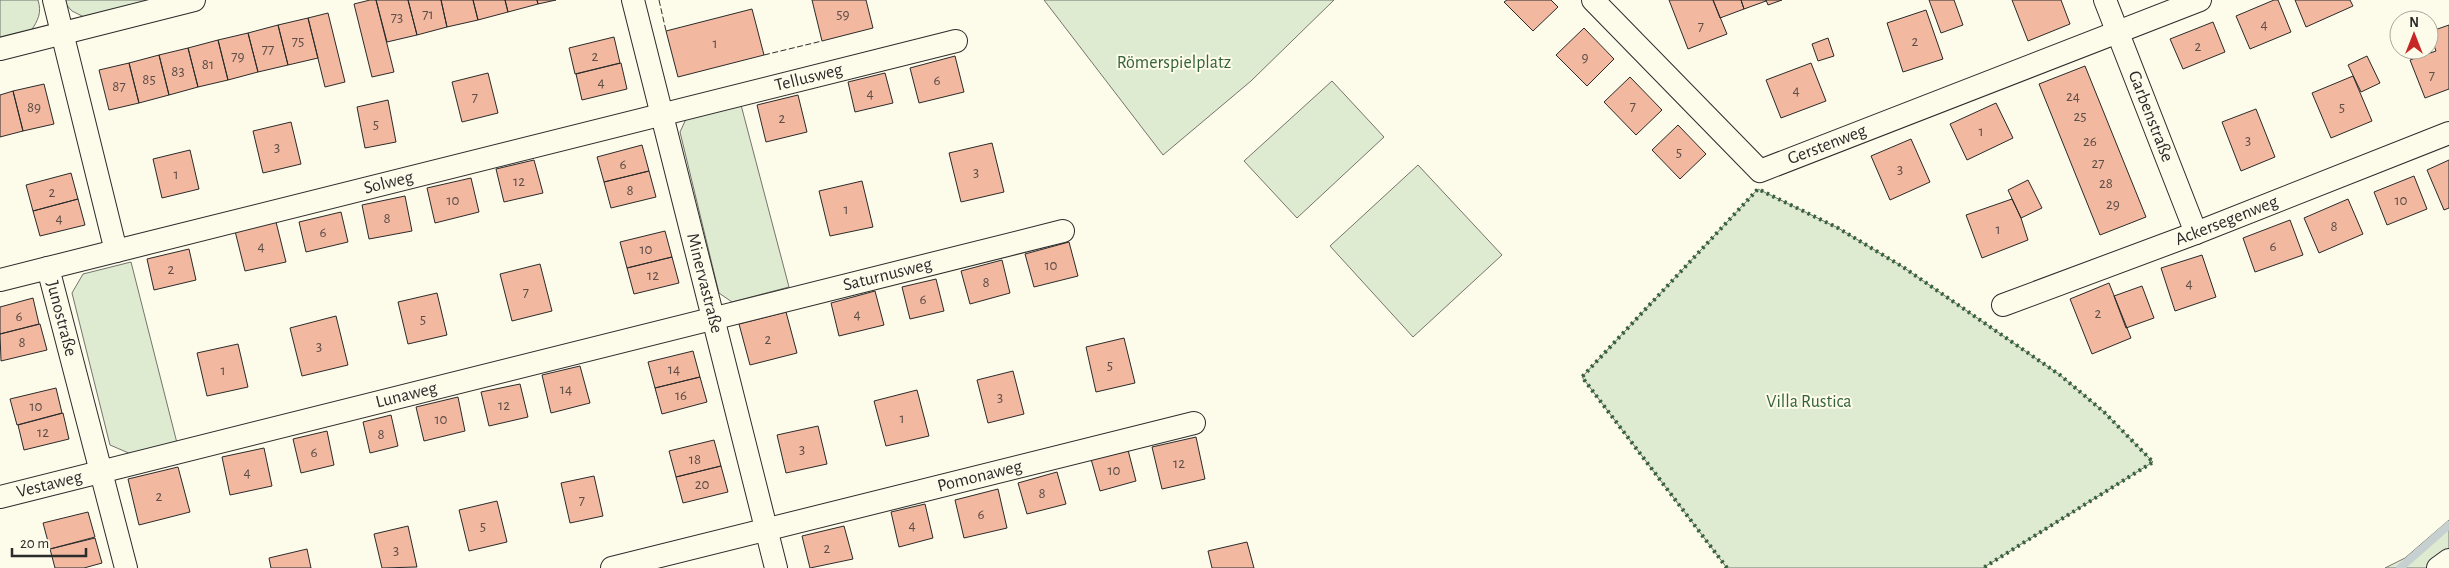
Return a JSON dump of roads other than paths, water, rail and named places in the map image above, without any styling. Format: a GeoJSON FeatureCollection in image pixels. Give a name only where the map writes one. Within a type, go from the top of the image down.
{"type":"FeatureCollection","features":[{"type":"Feature","properties":{"kind":"street"},"geometry":{"type":"LineString","coordinates":[[54,0],[116,251]]}},
{"type":"Feature","properties":{"kind":"street"},"geometry":{"type":"LineString","coordinates":[[0,48],[194,0]]}},
{"type":"Feature","properties":{"kind":"street","name":"Minervastraße"},"geometry":{"type":"LineString","coordinates":[[634,0],[776,568]]}},
{"type":"Feature","properties":{"kind":"street","name":"Garbenstraße"},"geometry":{"type":"LineString","coordinates":[[2105,0],[2196,233]]}},
{"type":"Feature","properties":{"kind":"street"},"geometry":{"type":"LineString","coordinates":[[2118,31],[2200,0]]}},
{"type":"Feature","properties":{"kind":"street","name":"Gerstenweg"},"geometry":{"type":"LineString","coordinates":[[1604,2],[1760,171],[2118,31]]}},
{"type":"Feature","properties":{"kind":"street","name":"Tellusweg"},"geometry":{"type":"LineString","coordinates":[[662,114],[956,42]]}},
{"type":"Feature","properties":{"kind":"street","name":"Solweg"},"geometry":{"type":"LineString","coordinates":[[116,251],[662,114]]}},
{"type":"Feature","properties":{"kind":"street","name":"Ackersegenweg"},"geometry":{"type":"LineString","coordinates":[[2003,304],[2196,233],[2449,133]]}},
{"type":"Feature","properties":{"kind":"street","name":"Saturnusweg"},"geometry":{"type":"LineString","coordinates":[[713,318],[1063,231]]}},
{"type":"Feature","properties":{"kind":"street","name":"Junostraße"},"geometry":{"type":"LineString","coordinates":[[116,251],[48,268],[126,568]]}},
{"type":"Feature","properties":{"kind":"street"},"geometry":{"type":"LineString","coordinates":[[0,280],[48,268]]}},
{"type":"Feature","properties":{"kind":"street","name":"Lunaweg"},"geometry":{"type":"LineString","coordinates":[[100,472],[713,318]]}},
{"type":"Feature","properties":{"kind":"street","name":"Pomonaweg"},"geometry":{"type":"LineString","coordinates":[[612,568],[1194,423]]}},
{"type":"Feature","properties":{"kind":"street","name":"Vestaweg"},"geometry":{"type":"LineString","coordinates":[[0,497],[100,472]]}},
{"type":"Feature","properties":{"kind":"street"},"geometry":{"type":"LineString","coordinates":[[2438,568],[2449,560]]}},
{"type":"Feature","properties":{"kind":"waterway"},"geometry":{"type":"LineString","coordinates":[[2400,568],[2449,525]]}},
{"type":"Feature","properties":{"kind":"park label","name":"Römerspielplatz"},"geometry":{"type":"Point","coordinates":[1174,63]}},
{"type":"Feature","properties":{"kind":"park label","name":"Villa Rustica"},"geometry":{"type":"Point","coordinates":[1809,402]}}]}
